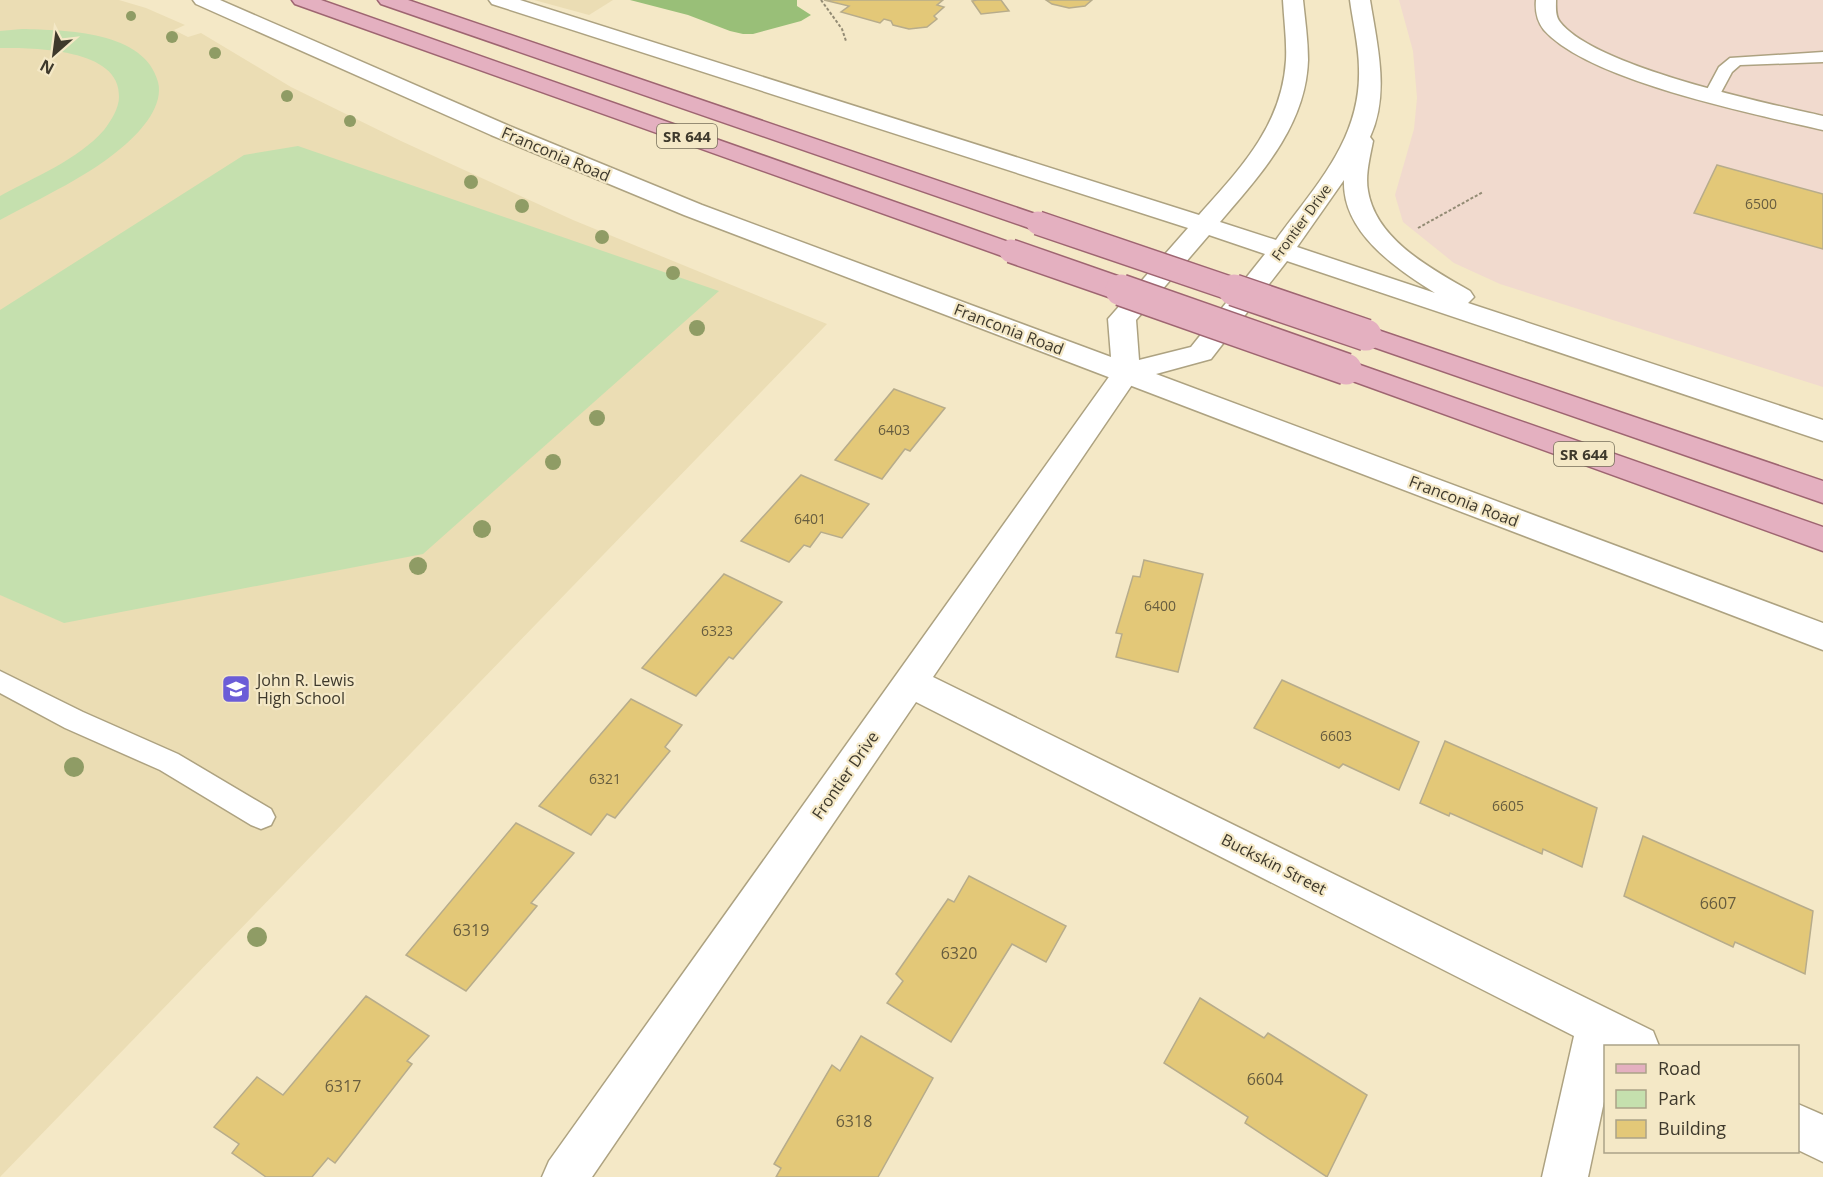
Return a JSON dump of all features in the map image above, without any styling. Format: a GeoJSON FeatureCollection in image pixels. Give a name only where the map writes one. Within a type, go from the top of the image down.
{"type":"FeatureCollection","features":[{"type":"Feature","properties":{"kind":"main road","name":"Franconia Road"},"geometry":{"type":"LineString","coordinates":[[203,0],[615,179],[1823,637]]}},
{"type":"Feature","properties":{"kind":"main road","name":"SR 644"},"geometry":{"type":"LineString","coordinates":[[302,0],[1823,539]]}},
{"type":"Feature","properties":{"kind":"main road","name":"SR 644"},"geometry":{"type":"LineString","coordinates":[[388,0],[1823,492]]}},
{"type":"Feature","properties":{"kind":"main road"},"geometry":{"type":"LineString","coordinates":[[499,0],[1203,224],[1823,431]]}},
{"type":"Feature","properties":{"kind":"main road"},"geometry":{"type":"LineString","coordinates":[[1126,373],[1122,319],[1243,180],[1270,144],[1286,115],[1297,61],[1293,0]]}},
{"type":"Feature","properties":{"kind":"main road","name":"Frontier Drive"},"geometry":{"type":"LineString","coordinates":[[565,1177],[1126,373],[1201,353],[1327,187],[1363,127],[1368,99],[1370,68],[1360,0]]}},
{"type":"Feature","properties":{"kind":"main road"},"geometry":{"type":"LineString","coordinates":[[1546,0],[1544,12],[1553,27],[1574,44],[1628,69],[1713,95],[1823,123]]}},
{"type":"Feature","properties":{"kind":"main road"},"geometry":{"type":"LineString","coordinates":[[1363,127],[1356,192],[1362,210],[1374,230],[1408,263],[1514,328]]}},
{"type":"Feature","properties":{"kind":"main road","name":"Buckskin Street"},"geometry":{"type":"LineString","coordinates":[[910,682],[1634,1045]]}},
{"type":"Feature","properties":{"kind":"main road"},"geometry":{"type":"LineString","coordinates":[[1565,1177],[1598,1026]]}},
{"type":"Feature","properties":{"kind":"main road"},"geometry":{"type":"LineString","coordinates":[[1799,1127],[1823,1139]]}},
{"type":"Feature","properties":{"kind":"lane"},"geometry":{"type":"LineString","coordinates":[[1713,95],[1725,70],[1736,61],[1823,57]]}},
{"type":"Feature","properties":{"kind":"lane"},"geometry":{"type":"LineString","coordinates":[[0,681],[74,720],[169,762],[261,817]]}},
{"type":"Feature","properties":{"kind":"path"},"geometry":{"type":"LineString","coordinates":[[821,0],[842,29],[846,41]]}},
{"type":"Feature","properties":{"kind":"path"},"geometry":{"type":"LineString","coordinates":[[1414,230],[1483,192]]}},
{"type":"Feature","properties":{"kind":"shaded area","name":"John R. Lewis High School"},"geometry":{"type":"Polygon","coordinates":[[[0,0],[119,0],[146,8],[185,25],[174,30],[188,37],[201,33],[291,87],[401,141],[573,220],[827,324],[0,1177],[0,0]]]}},
{"type":"Feature","properties":{"kind":"shaded area"},"geometry":{"type":"Polygon","coordinates":[[[534,0],[613,0],[589,15],[534,0]]]}},
{"type":"Feature","properties":{"kind":"shaded area"},"geometry":{"type":"Polygon","coordinates":[[[1399,0],[1823,0],[1823,387],[1500,284],[1454,263],[1403,222],[1395,195],[1414,129],[1417,98],[1413,51],[1399,0]]]}},
{"type":"Feature","properties":{"kind":"green space"},"geometry":{"type":"Polygon","coordinates":[[[630,0],[797,0],[797,6],[811,15],[801,21],[753,34],[743,34],[688,15],[630,0]]]}},
{"type":"Feature","properties":{"kind":"green space"},"geometry":{"type":"Polygon","coordinates":[[[22,29],[80,33],[121,43],[137,52],[150,65],[158,82],[159,91],[155,108],[145,124],[112,156],[65,185],[0,220],[0,196],[82,150],[104,130],[119,101],[116,81],[106,69],[91,60],[53,51],[0,48],[0,31],[22,29]]]}},
{"type":"Feature","properties":{"kind":"green space"},"geometry":{"type":"Polygon","coordinates":[[[298,146],[719,291],[423,554],[64,623],[0,595],[0,310],[244,155],[298,146]]]}},
{"type":"Feature","properties":{"kind":"building"},"geometry":{"type":"Polygon","coordinates":[[[824,0],[943,0],[937,5],[944,7],[934,16],[937,19],[927,27],[909,29],[893,25],[891,21],[884,19],[880,23],[841,12],[849,6],[824,0]]]}},
{"type":"Feature","properties":{"kind":"building"},"geometry":{"type":"Polygon","coordinates":[[[1001,0],[1009,11],[981,14],[972,1],[1001,0]]]}},
{"type":"Feature","properties":{"kind":"building"},"geometry":{"type":"Polygon","coordinates":[[[1046,0],[1092,0],[1085,6],[1069,8],[1052,4],[1046,0]]]}},
{"type":"Feature","properties":{"kind":"building"},"geometry":{"type":"Polygon","coordinates":[[[1717,165],[1823,194],[1823,249],[1694,213],[1717,165]]]}},
{"type":"Feature","properties":{"kind":"building"},"geometry":{"type":"Polygon","coordinates":[[[894,389],[945,408],[910,451],[905,449],[882,479],[835,460],[894,389]]]}},
{"type":"Feature","properties":{"kind":"building"},"geometry":{"type":"Polygon","coordinates":[[[801,475],[869,504],[842,538],[821,532],[810,547],[804,545],[789,562],[741,541],[801,475]]]}},
{"type":"Feature","properties":{"kind":"building"},"geometry":{"type":"Polygon","coordinates":[[[1144,560],[1203,574],[1178,672],[1116,657],[1122,634],[1116,633],[1133,576],[1140,577],[1144,560]]]}},
{"type":"Feature","properties":{"kind":"building"},"geometry":{"type":"Polygon","coordinates":[[[724,574],[782,602],[733,659],[729,657],[696,696],[642,668],[724,574]]]}},
{"type":"Feature","properties":{"kind":"building"},"geometry":{"type":"Polygon","coordinates":[[[1282,680],[1419,742],[1399,790],[1343,764],[1339,768],[1254,728],[1282,680]]]}},
{"type":"Feature","properties":{"kind":"building"},"geometry":{"type":"Polygon","coordinates":[[[631,699],[682,725],[665,747],[670,751],[615,818],[607,814],[591,835],[539,806],[631,699]]]}},
{"type":"Feature","properties":{"kind":"building"},"geometry":{"type":"Polygon","coordinates":[[[1445,741],[1597,808],[1582,867],[1543,849],[1542,854],[1450,813],[1449,816],[1420,803],[1445,741]]]}},
{"type":"Feature","properties":{"kind":"building"},"geometry":{"type":"Polygon","coordinates":[[[516,823],[574,853],[531,903],[537,906],[466,991],[406,955],[516,823]]]}},
{"type":"Feature","properties":{"kind":"building"},"geometry":{"type":"Polygon","coordinates":[[[1643,836],[1813,911],[1805,974],[1735,942],[1733,947],[1624,896],[1643,836]]]}},
{"type":"Feature","properties":{"kind":"building"},"geometry":{"type":"Polygon","coordinates":[[[969,876],[1066,926],[1046,962],[1012,944],[951,1042],[887,1003],[903,981],[896,974],[948,899],[954,902],[969,876]]]}},
{"type":"Feature","properties":{"kind":"building"},"geometry":{"type":"Polygon","coordinates":[[[366,996],[429,1036],[407,1061],[412,1064],[335,1163],[328,1158],[312,1177],[266,1177],[232,1153],[239,1144],[214,1127],[257,1077],[283,1095],[366,996]]]}},
{"type":"Feature","properties":{"kind":"building"},"geometry":{"type":"Polygon","coordinates":[[[1200,998],[1264,1038],[1268,1033],[1367,1095],[1327,1177],[1245,1123],[1248,1117],[1164,1063],[1200,998]]]}},
{"type":"Feature","properties":{"kind":"building"},"geometry":{"type":"Polygon","coordinates":[[[861,1036],[933,1078],[878,1177],[776,1177],[781,1168],[774,1164],[832,1065],[840,1071],[861,1036]]]}},
{"type":"Feature","properties":{"kind":"place","name":"John R. Lewis High School"},"geometry":{"type":"Point","coordinates":[236,689]}}]}
